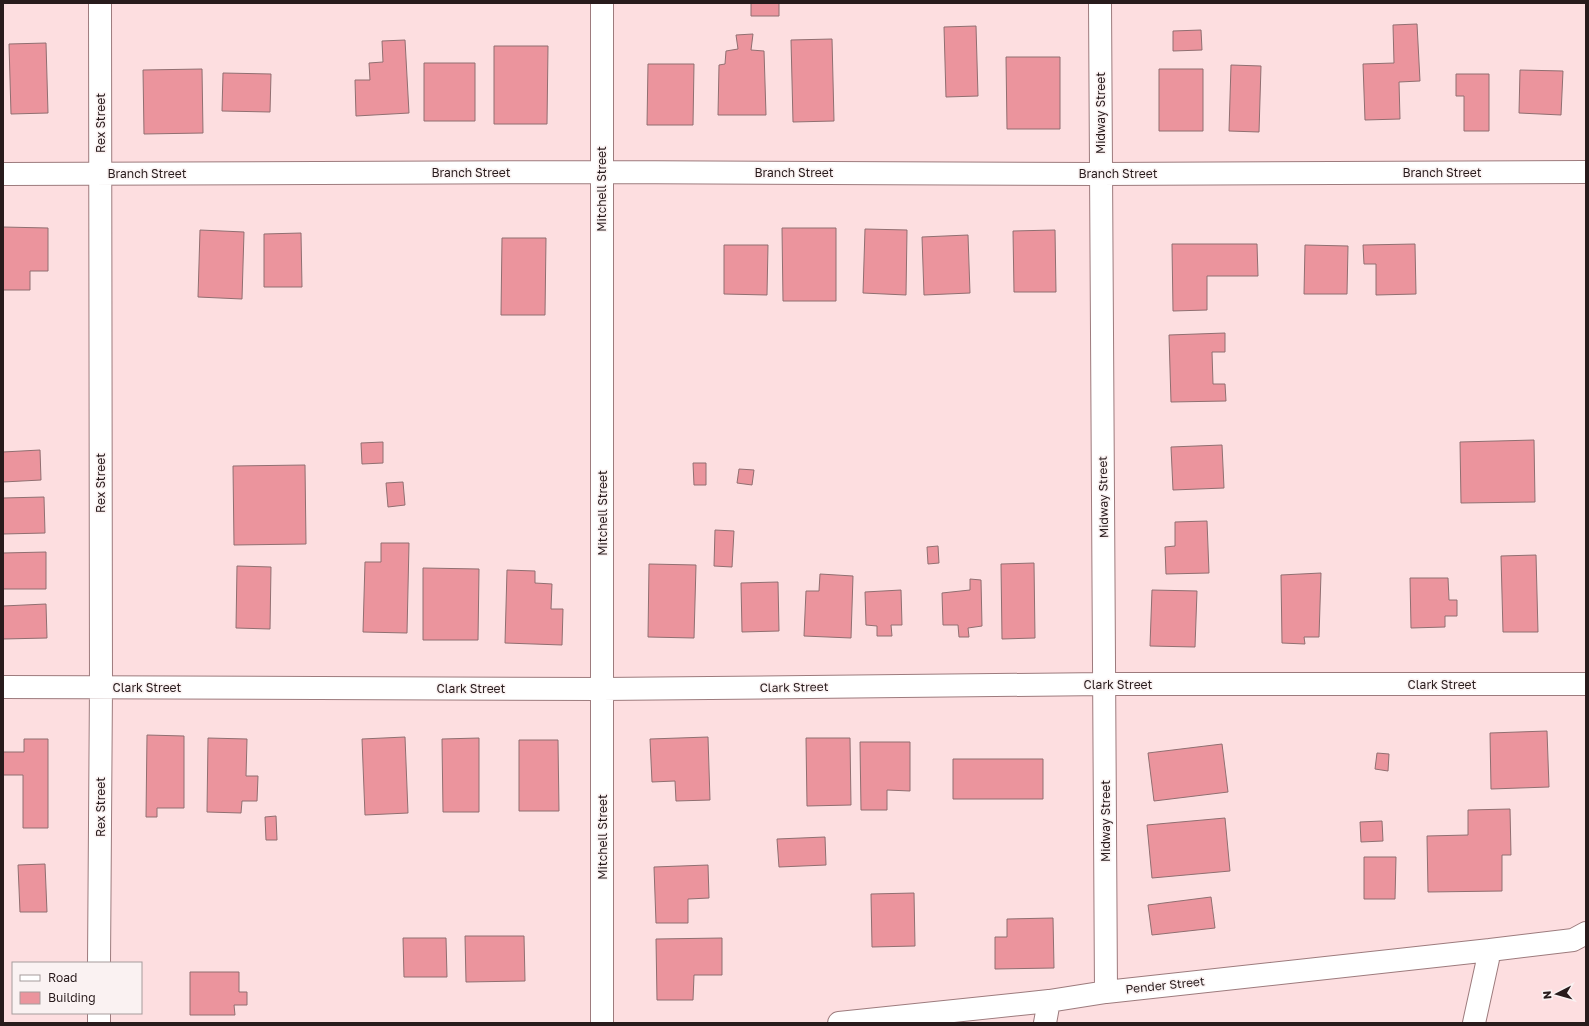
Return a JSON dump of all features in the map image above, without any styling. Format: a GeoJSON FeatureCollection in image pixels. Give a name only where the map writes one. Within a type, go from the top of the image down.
{"type":"FeatureCollection","features":[{"type":"Feature","properties":{"kind":"street","name":"Rex Street"},"geometry":{"type":"LineString","coordinates":[[99,962],[101,686],[99,173],[100,3]]}},
{"type":"Feature","properties":{"kind":"street","name":"Mitchell Street"},"geometry":{"type":"LineString","coordinates":[[602,3],[602,1023]]}},
{"type":"Feature","properties":{"kind":"street","name":"Midway Street"},"geometry":{"type":"LineString","coordinates":[[1100,3],[1099,174],[1106,992]]}},
{"type":"Feature","properties":{"kind":"street","name":"Branch Street"},"geometry":{"type":"LineString","coordinates":[[3,174],[601,172],[1099,174],[1586,172]]}},
{"type":"Feature","properties":{"kind":"street","name":"Clark Street"},"geometry":{"type":"LineString","coordinates":[[3,686],[602,689],[1104,684],[1586,684]]}},
{"type":"Feature","properties":{"kind":"street","name":"Pender Street"},"geometry":{"type":"LineString","coordinates":[[839,1023],[1050,1001],[1106,992],[1573,940],[1586,933]]}},
{"type":"Feature","properties":{"kind":"street"},"geometry":{"type":"LineString","coordinates":[[1474,1023],[1490,950]]}},
{"type":"Feature","properties":{"kind":"street"},"geometry":{"type":"LineString","coordinates":[[1045,1023],[1050,1001]]}},
{"type":"Feature","properties":{"kind":"building"},"geometry":{"type":"Polygon","coordinates":[[[751,3],[779,3],[779,16],[751,16],[751,3]]]}},
{"type":"Feature","properties":{"kind":"building"},"geometry":{"type":"Polygon","coordinates":[[[1417,24],[1420,81],[1399,82],[1400,119],[1365,120],[1363,64],[1394,63],[1393,25],[1417,24]]]}},
{"type":"Feature","properties":{"kind":"building"},"geometry":{"type":"Polygon","coordinates":[[[976,26],[978,96],[946,97],[944,27],[976,26]]]}},
{"type":"Feature","properties":{"kind":"building"},"geometry":{"type":"Polygon","coordinates":[[[1201,30],[1202,50],[1173,51],[1173,31],[1201,30]]]}},
{"type":"Feature","properties":{"kind":"building"},"geometry":{"type":"Polygon","coordinates":[[[753,34],[751,50],[764,51],[766,115],[718,115],[719,65],[725,64],[726,51],[738,49],[736,35],[753,34]]]}},
{"type":"Feature","properties":{"kind":"building"},"geometry":{"type":"Polygon","coordinates":[[[832,39],[834,121],[793,122],[791,40],[832,39]]]}},
{"type":"Feature","properties":{"kind":"building"},"geometry":{"type":"Polygon","coordinates":[[[405,40],[409,113],[356,116],[355,80],[370,80],[369,63],[383,62],[382,41],[405,40]]]}},
{"type":"Feature","properties":{"kind":"building"},"geometry":{"type":"Polygon","coordinates":[[[46,43],[48,113],[11,114],[9,44],[46,43]]]}},
{"type":"Feature","properties":{"kind":"building"},"geometry":{"type":"Polygon","coordinates":[[[494,46],[548,46],[547,124],[494,124],[494,46]]]}},
{"type":"Feature","properties":{"kind":"building"},"geometry":{"type":"Polygon","coordinates":[[[1006,57],[1060,57],[1060,129],[1007,129],[1006,57]]]}},
{"type":"Feature","properties":{"kind":"building"},"geometry":{"type":"Polygon","coordinates":[[[424,63],[475,63],[475,121],[424,121],[424,63]]]}},
{"type":"Feature","properties":{"kind":"building"},"geometry":{"type":"Polygon","coordinates":[[[648,64],[694,64],[693,125],[647,125],[648,64]]]}},
{"type":"Feature","properties":{"kind":"building"},"geometry":{"type":"Polygon","coordinates":[[[1231,65],[1261,66],[1259,132],[1229,131],[1231,65]]]}},
{"type":"Feature","properties":{"kind":"building"},"geometry":{"type":"Polygon","coordinates":[[[202,69],[203,133],[144,134],[143,70],[202,69]]]}},
{"type":"Feature","properties":{"kind":"building"},"geometry":{"type":"Polygon","coordinates":[[[1159,69],[1203,69],[1203,131],[1159,131],[1159,69]]]}},
{"type":"Feature","properties":{"kind":"building"},"geometry":{"type":"Polygon","coordinates":[[[1520,70],[1563,71],[1561,115],[1519,113],[1520,70]]]}},
{"type":"Feature","properties":{"kind":"building"},"geometry":{"type":"Polygon","coordinates":[[[223,73],[271,74],[270,112],[222,111],[223,73]]]}},
{"type":"Feature","properties":{"kind":"building"},"geometry":{"type":"Polygon","coordinates":[[[1456,74],[1489,74],[1489,131],[1464,131],[1464,96],[1456,96],[1456,74]]]}},
{"type":"Feature","properties":{"kind":"building"},"geometry":{"type":"Polygon","coordinates":[[[3,227],[48,228],[48,271],[30,271],[30,290],[3,290],[3,227]]]}},
{"type":"Feature","properties":{"kind":"building"},"geometry":{"type":"Polygon","coordinates":[[[782,228],[836,228],[836,301],[783,301],[782,228]]]}},
{"type":"Feature","properties":{"kind":"building"},"geometry":{"type":"Polygon","coordinates":[[[865,229],[907,230],[906,295],[863,293],[865,229]]]}},
{"type":"Feature","properties":{"kind":"building"},"geometry":{"type":"Polygon","coordinates":[[[200,230],[244,232],[242,299],[198,297],[200,230]]]}},
{"type":"Feature","properties":{"kind":"building"},"geometry":{"type":"Polygon","coordinates":[[[1055,230],[1056,292],[1014,292],[1013,231],[1055,230]]]}},
{"type":"Feature","properties":{"kind":"building"},"geometry":{"type":"Polygon","coordinates":[[[301,233],[302,287],[264,287],[264,234],[301,233]]]}},
{"type":"Feature","properties":{"kind":"building"},"geometry":{"type":"Polygon","coordinates":[[[968,235],[970,293],[924,295],[922,237],[968,235]]]}},
{"type":"Feature","properties":{"kind":"building"},"geometry":{"type":"Polygon","coordinates":[[[502,238],[546,238],[545,315],[501,315],[502,238]]]}},
{"type":"Feature","properties":{"kind":"building"},"geometry":{"type":"Polygon","coordinates":[[[1172,244],[1257,244],[1258,276],[1207,276],[1207,310],[1173,311],[1172,244]]]}},
{"type":"Feature","properties":{"kind":"building"},"geometry":{"type":"Polygon","coordinates":[[[1415,244],[1416,294],[1376,295],[1376,264],[1364,264],[1363,245],[1415,244]]]}},
{"type":"Feature","properties":{"kind":"building"},"geometry":{"type":"Polygon","coordinates":[[[724,245],[768,245],[767,295],[724,294],[724,245]]]}},
{"type":"Feature","properties":{"kind":"building"},"geometry":{"type":"Polygon","coordinates":[[[1305,245],[1348,246],[1347,294],[1304,294],[1305,245]]]}},
{"type":"Feature","properties":{"kind":"building"},"geometry":{"type":"Polygon","coordinates":[[[1225,333],[1225,352],[1212,352],[1213,384],[1225,384],[1226,401],[1171,402],[1169,335],[1225,333]]]}},
{"type":"Feature","properties":{"kind":"building"},"geometry":{"type":"Polygon","coordinates":[[[1534,440],[1535,502],[1461,503],[1460,442],[1534,440]]]}},
{"type":"Feature","properties":{"kind":"building"},"geometry":{"type":"Polygon","coordinates":[[[383,442],[383,463],[362,464],[361,443],[383,442]]]}},
{"type":"Feature","properties":{"kind":"building"},"geometry":{"type":"Polygon","coordinates":[[[1222,445],[1224,488],[1173,490],[1171,447],[1222,445]]]}},
{"type":"Feature","properties":{"kind":"building"},"geometry":{"type":"Polygon","coordinates":[[[40,450],[41,480],[3,482],[3,452],[40,450]]]}},
{"type":"Feature","properties":{"kind":"building"},"geometry":{"type":"Polygon","coordinates":[[[693,463],[706,463],[706,485],[694,485],[693,463]]]}},
{"type":"Feature","properties":{"kind":"building"},"geometry":{"type":"Polygon","coordinates":[[[305,465],[306,544],[234,545],[233,466],[305,465]]]}},
{"type":"Feature","properties":{"kind":"building"},"geometry":{"type":"Polygon","coordinates":[[[739,469],[754,470],[752,485],[737,483],[739,469]]]}},
{"type":"Feature","properties":{"kind":"building"},"geometry":{"type":"Polygon","coordinates":[[[403,482],[405,505],[388,507],[386,483],[403,482]]]}},
{"type":"Feature","properties":{"kind":"building"},"geometry":{"type":"Polygon","coordinates":[[[44,497],[45,533],[3,534],[3,498],[44,497]]]}},
{"type":"Feature","properties":{"kind":"building"},"geometry":{"type":"Polygon","coordinates":[[[1207,521],[1209,573],[1166,574],[1165,547],[1175,546],[1175,522],[1207,521]]]}},
{"type":"Feature","properties":{"kind":"building"},"geometry":{"type":"Polygon","coordinates":[[[715,530],[734,531],[732,567],[714,566],[715,530]]]}},
{"type":"Feature","properties":{"kind":"building"},"geometry":{"type":"Polygon","coordinates":[[[381,543],[409,543],[407,633],[363,632],[365,562],[381,562],[381,543]]]}},
{"type":"Feature","properties":{"kind":"building"},"geometry":{"type":"Polygon","coordinates":[[[938,546],[939,563],[928,564],[927,547],[938,546]]]}},
{"type":"Feature","properties":{"kind":"building"},"geometry":{"type":"Polygon","coordinates":[[[46,552],[46,589],[3,589],[3,553],[46,552]]]}},
{"type":"Feature","properties":{"kind":"building"},"geometry":{"type":"Polygon","coordinates":[[[1536,555],[1538,632],[1503,632],[1501,556],[1536,555]]]}},
{"type":"Feature","properties":{"kind":"building"},"geometry":{"type":"Polygon","coordinates":[[[1034,563],[1035,638],[1002,639],[1001,564],[1034,563]]]}},
{"type":"Feature","properties":{"kind":"building"},"geometry":{"type":"Polygon","coordinates":[[[649,564],[696,565],[694,638],[648,637],[649,564]]]}},
{"type":"Feature","properties":{"kind":"building"},"geometry":{"type":"Polygon","coordinates":[[[237,566],[271,567],[270,629],[236,628],[237,566]]]}},
{"type":"Feature","properties":{"kind":"building"},"geometry":{"type":"Polygon","coordinates":[[[423,568],[479,569],[478,640],[423,640],[423,568]]]}},
{"type":"Feature","properties":{"kind":"building"},"geometry":{"type":"Polygon","coordinates":[[[507,570],[535,571],[535,583],[552,584],[551,609],[563,609],[562,645],[505,643],[507,570]]]}},
{"type":"Feature","properties":{"kind":"building"},"geometry":{"type":"Polygon","coordinates":[[[1321,573],[1319,637],[1304,637],[1305,644],[1282,643],[1281,575],[1321,573]]]}},
{"type":"Feature","properties":{"kind":"building"},"geometry":{"type":"Polygon","coordinates":[[[820,574],[853,576],[851,638],[804,636],[806,591],[819,591],[820,574]]]}},
{"type":"Feature","properties":{"kind":"building"},"geometry":{"type":"Polygon","coordinates":[[[1410,578],[1448,578],[1449,600],[1457,600],[1457,616],[1445,616],[1445,627],[1411,628],[1410,578]]]}},
{"type":"Feature","properties":{"kind":"building"},"geometry":{"type":"Polygon","coordinates":[[[970,579],[981,580],[982,626],[968,628],[969,637],[959,637],[958,625],[943,625],[942,593],[970,590],[970,579]]]}},
{"type":"Feature","properties":{"kind":"building"},"geometry":{"type":"Polygon","coordinates":[[[778,582],[779,631],[742,632],[741,583],[778,582]]]}},
{"type":"Feature","properties":{"kind":"building"},"geometry":{"type":"Polygon","coordinates":[[[901,590],[902,625],[891,625],[892,636],[877,636],[877,626],[866,625],[865,592],[901,590]]]}},
{"type":"Feature","properties":{"kind":"building"},"geometry":{"type":"Polygon","coordinates":[[[1152,590],[1197,591],[1195,647],[1150,646],[1152,590]]]}},
{"type":"Feature","properties":{"kind":"building"},"geometry":{"type":"Polygon","coordinates":[[[46,604],[47,638],[3,639],[3,606],[46,604]]]}},
{"type":"Feature","properties":{"kind":"building"},"geometry":{"type":"Polygon","coordinates":[[[1547,731],[1549,787],[1491,789],[1490,733],[1547,731]]]}},
{"type":"Feature","properties":{"kind":"building"},"geometry":{"type":"Polygon","coordinates":[[[147,735],[184,736],[184,808],[157,808],[157,817],[146,817],[147,735]]]}},
{"type":"Feature","properties":{"kind":"building"},"geometry":{"type":"Polygon","coordinates":[[[405,737],[408,813],[365,815],[362,739],[405,737]]]}},
{"type":"Feature","properties":{"kind":"building"},"geometry":{"type":"Polygon","coordinates":[[[708,737],[710,800],[676,801],[675,781],[652,782],[650,739],[708,737]]]}},
{"type":"Feature","properties":{"kind":"building"},"geometry":{"type":"Polygon","coordinates":[[[208,738],[247,739],[246,776],[258,776],[257,801],[242,801],[241,813],[207,812],[208,738]]]}},
{"type":"Feature","properties":{"kind":"building"},"geometry":{"type":"Polygon","coordinates":[[[479,738],[479,812],[443,812],[442,739],[479,738]]]}},
{"type":"Feature","properties":{"kind":"building"},"geometry":{"type":"Polygon","coordinates":[[[806,738],[850,738],[851,805],[807,806],[806,738]]]}},
{"type":"Feature","properties":{"kind":"building"},"geometry":{"type":"Polygon","coordinates":[[[24,739],[48,739],[48,828],[23,828],[23,775],[3,775],[3,752],[24,752],[24,739]]]}},
{"type":"Feature","properties":{"kind":"building"},"geometry":{"type":"Polygon","coordinates":[[[519,740],[558,740],[559,811],[519,811],[519,740]]]}},
{"type":"Feature","properties":{"kind":"building"},"geometry":{"type":"Polygon","coordinates":[[[860,742],[910,742],[910,791],[887,790],[887,810],[861,810],[860,742]]]}},
{"type":"Feature","properties":{"kind":"building"},"geometry":{"type":"Polygon","coordinates":[[[1222,744],[1228,792],[1154,801],[1148,753],[1222,744]]]}},
{"type":"Feature","properties":{"kind":"building"},"geometry":{"type":"Polygon","coordinates":[[[1377,753],[1389,754],[1388,771],[1375,769],[1377,753]]]}},
{"type":"Feature","properties":{"kind":"building"},"geometry":{"type":"Polygon","coordinates":[[[953,759],[1043,759],[1043,799],[953,799],[953,759]]]}},
{"type":"Feature","properties":{"kind":"building"},"geometry":{"type":"Polygon","coordinates":[[[1510,809],[1511,855],[1502,855],[1502,891],[1428,892],[1427,836],[1468,835],[1468,810],[1510,809]]]}},
{"type":"Feature","properties":{"kind":"building"},"geometry":{"type":"Polygon","coordinates":[[[276,816],[277,840],[266,840],[265,817],[276,816]]]}},
{"type":"Feature","properties":{"kind":"building"},"geometry":{"type":"Polygon","coordinates":[[[1225,818],[1230,871],[1152,878],[1147,825],[1225,818]]]}},
{"type":"Feature","properties":{"kind":"building"},"geometry":{"type":"Polygon","coordinates":[[[1382,821],[1383,841],[1361,842],[1360,822],[1382,821]]]}},
{"type":"Feature","properties":{"kind":"building"},"geometry":{"type":"Polygon","coordinates":[[[825,837],[826,865],[779,867],[777,839],[825,837]]]}},
{"type":"Feature","properties":{"kind":"building"},"geometry":{"type":"Polygon","coordinates":[[[1364,857],[1396,857],[1395,899],[1364,899],[1364,857]]]}},
{"type":"Feature","properties":{"kind":"building"},"geometry":{"type":"Polygon","coordinates":[[[45,864],[47,912],[20,912],[18,865],[45,864]]]}},
{"type":"Feature","properties":{"kind":"building"},"geometry":{"type":"Polygon","coordinates":[[[708,865],[709,898],[688,899],[688,923],[656,923],[654,867],[708,865]]]}},
{"type":"Feature","properties":{"kind":"building"},"geometry":{"type":"Polygon","coordinates":[[[914,893],[915,946],[872,947],[871,894],[914,893]]]}},
{"type":"Feature","properties":{"kind":"building"},"geometry":{"type":"Polygon","coordinates":[[[1211,897],[1215,928],[1152,935],[1148,905],[1211,897]]]}},
{"type":"Feature","properties":{"kind":"building"},"geometry":{"type":"Polygon","coordinates":[[[1053,918],[1054,968],[995,969],[995,937],[1007,937],[1007,919],[1053,918]]]}},
{"type":"Feature","properties":{"kind":"building"},"geometry":{"type":"Polygon","coordinates":[[[465,936],[524,936],[525,981],[466,982],[465,936]]]}},
{"type":"Feature","properties":{"kind":"building"},"geometry":{"type":"Polygon","coordinates":[[[403,938],[446,938],[447,977],[404,977],[403,938]]]}},
{"type":"Feature","properties":{"kind":"building"},"geometry":{"type":"Polygon","coordinates":[[[722,938],[722,975],[694,975],[693,1000],[657,1000],[656,939],[722,938]]]}},
{"type":"Feature","properties":{"kind":"building"},"geometry":{"type":"Polygon","coordinates":[[[190,972],[239,972],[239,992],[247,992],[247,1005],[234,1005],[235,1015],[190,1015],[190,972]]]}}]}
